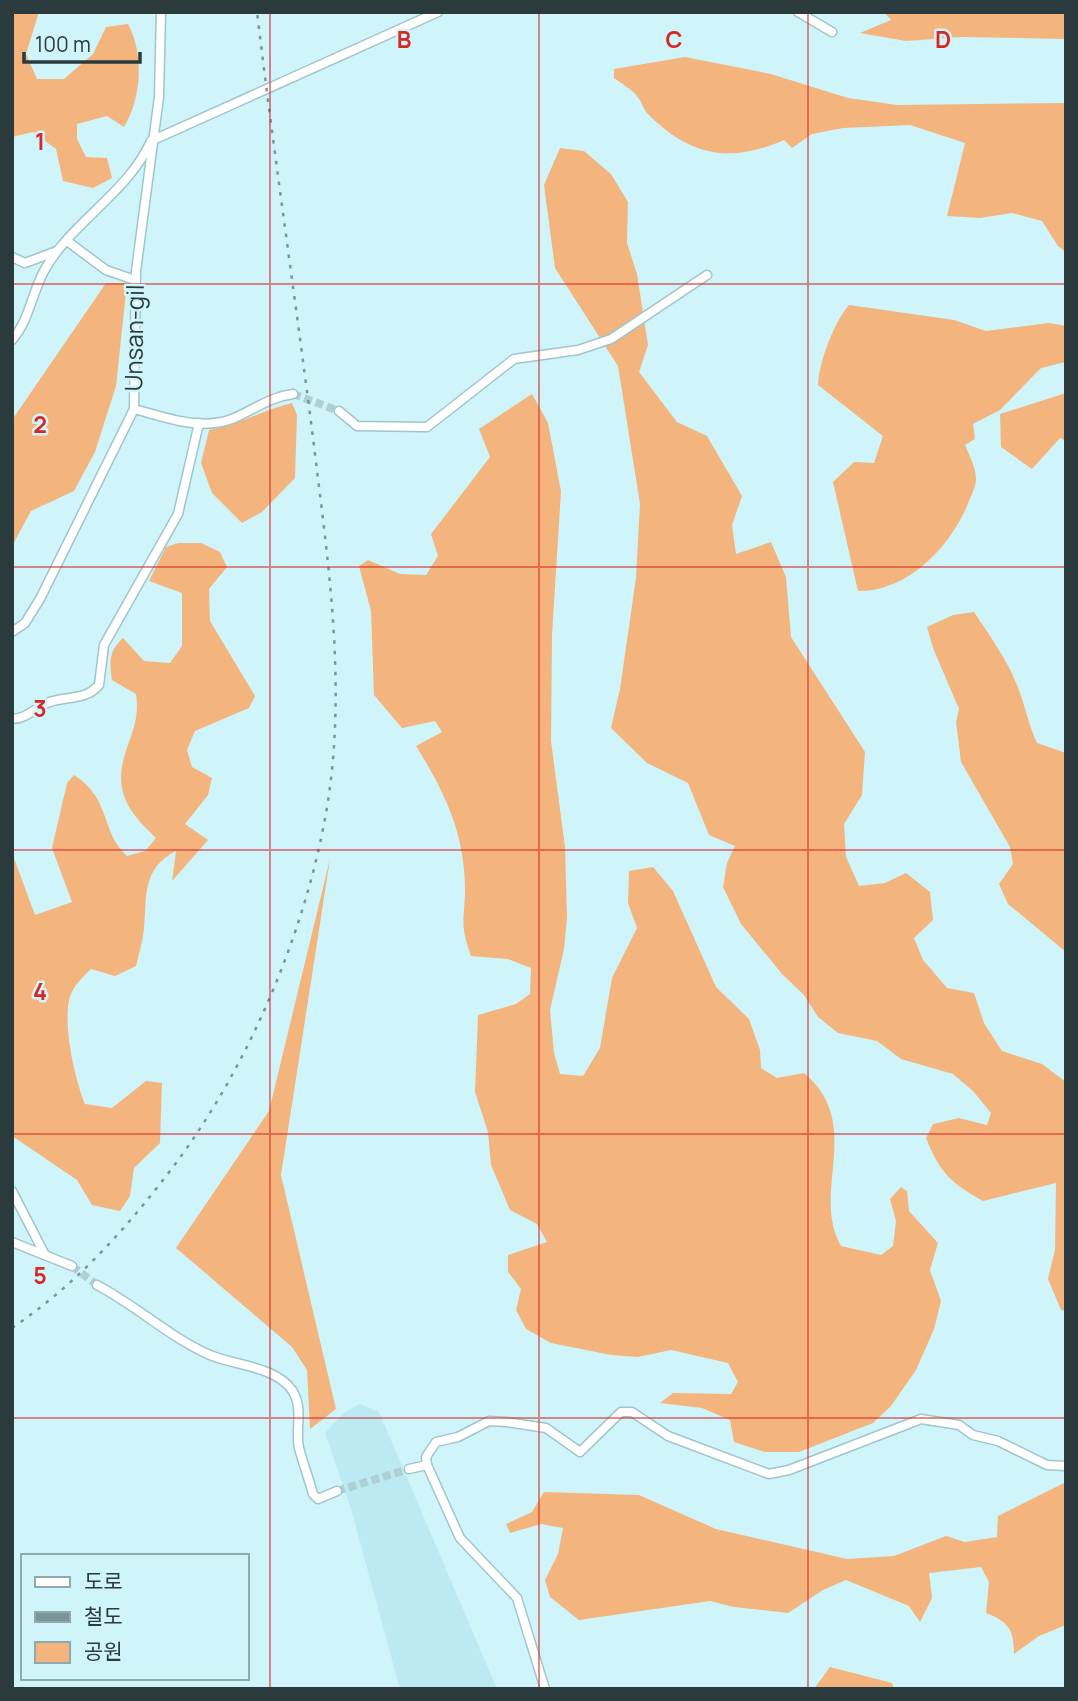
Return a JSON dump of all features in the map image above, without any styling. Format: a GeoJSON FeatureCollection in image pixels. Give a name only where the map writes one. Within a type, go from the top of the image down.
{"type":"FeatureCollection","features":[{"type":"Feature","properties":{"kind":"street","name":"Unsan-gil"},"geometry":{"type":"LineString","coordinates":[[12,632],[25,623],[40,599],[134,409],[135,280],[151,141],[159,97],[161,12]]}},
{"type":"Feature","properties":{"kind":"street"},"geometry":{"type":"LineString","coordinates":[[12,340],[35,298],[43,272],[59,250],[142,160],[151,141],[438,12]]}},
{"type":"Feature","properties":{"kind":"street"},"geometry":{"type":"LineString","coordinates":[[798,12],[832,32]]}},
{"type":"Feature","properties":{"kind":"street"},"geometry":{"type":"LineString","coordinates":[[67,241],[106,270],[135,280]]}},
{"type":"Feature","properties":{"kind":"street"},"geometry":{"type":"LineString","coordinates":[[12,257],[25,263],[32,262],[59,250]]}},
{"type":"Feature","properties":{"kind":"street"},"geometry":{"type":"LineString","coordinates":[[339,411],[356,426],[427,427],[513,359],[578,350],[611,339],[707,275]]}},
{"type":"Feature","properties":{"kind":"street"},"geometry":{"type":"LineString","coordinates":[[134,409],[184,423],[200,424],[227,420],[276,396],[293,394]]}},
{"type":"Feature","properties":{"kind":"street"},"geometry":{"type":"LineString","coordinates":[[12,719],[20,719],[52,701],[83,696],[99,685],[104,645],[178,514],[200,424]]}},
{"type":"Feature","properties":{"kind":"street"},"geometry":{"type":"LineString","coordinates":[[12,1191],[45,1255]]}},
{"type":"Feature","properties":{"kind":"street"},"geometry":{"type":"LineString","coordinates":[[12,1242],[72,1266]]}},
{"type":"Feature","properties":{"kind":"street"},"geometry":{"type":"LineString","coordinates":[[97,1285],[121,1298],[172,1336],[239,1366],[271,1373],[286,1383],[297,1401],[299,1448],[313,1494],[318,1499],[337,1491]]}},
{"type":"Feature","properties":{"kind":"street"},"geometry":{"type":"LineString","coordinates":[[545,1689],[517,1598],[460,1538],[427,1465],[426,1457],[436,1442],[458,1437],[489,1421],[546,1428],[580,1452],[621,1412],[632,1412],[668,1436],[769,1474],[789,1470],[922,1419],[959,1425],[974,1435],[999,1441],[1047,1465],[1066,1466]]}},
{"type":"Feature","properties":{"kind":"street"},"geometry":{"type":"LineString","coordinates":[[409,1469],[427,1465]]}},
{"type":"Feature","properties":{"kind":"shaded area"},"geometry":{"type":"Polygon","coordinates":[[[360,1404],[379,1412],[497,1689],[400,1689],[351,1509],[325,1433],[345,1412],[360,1404]]]}},
{"type":"Feature","properties":{"kind":"green space"},"geometry":{"type":"Polygon","coordinates":[[[12,12],[39,12],[26,54],[37,79],[64,79],[93,54],[106,27],[128,24],[137,48],[139,76],[134,103],[124,127],[107,116],[77,124],[77,139],[86,157],[107,158],[112,178],[93,188],[63,181],[56,149],[33,132],[12,137],[12,12]]]}},
{"type":"Feature","properties":{"kind":"green space"},"geometry":{"type":"Polygon","coordinates":[[[884,12],[1066,12],[1066,39],[962,37],[906,41],[860,33],[891,20],[884,12]]]}},
{"type":"Feature","properties":{"kind":"green space"},"geometry":{"type":"Polygon","coordinates":[[[685,57],[771,74],[848,98],[897,105],[1066,103],[1066,252],[1058,246],[1042,221],[1012,213],[980,218],[947,216],[965,143],[910,125],[843,128],[812,134],[792,148],[784,140],[746,152],[711,152],[679,139],[647,113],[634,93],[614,78],[614,69],[685,57]]]}},
{"type":"Feature","properties":{"kind":"green space"},"geometry":{"type":"Polygon","coordinates":[[[560,148],[584,151],[611,174],[628,202],[627,243],[637,274],[648,345],[639,372],[677,422],[707,436],[742,496],[732,525],[736,554],[771,542],[786,577],[791,637],[865,752],[862,795],[844,824],[846,857],[859,886],[885,883],[906,873],[930,892],[933,920],[914,938],[923,960],[947,988],[974,993],[984,1023],[1002,1051],[1042,1064],[1066,1082],[1066,1311],[1061,1310],[1048,1279],[1055,1250],[1056,1183],[983,1201],[948,1176],[936,1160],[926,1138],[933,1124],[959,1118],[987,1125],[991,1113],[973,1091],[953,1074],[901,1059],[877,1041],[838,1033],[818,1017],[804,995],[782,974],[741,924],[723,887],[727,863],[735,846],[709,835],[688,783],[647,763],[611,728],[620,689],[636,578],[640,504],[618,366],[555,268],[544,185],[560,148]]]}},
{"type":"Feature","properties":{"kind":"green space"},"geometry":{"type":"Polygon","coordinates":[[[106,283],[127,283],[116,386],[95,452],[74,491],[31,511],[12,546],[12,420],[106,283]]]}},
{"type":"Feature","properties":{"kind":"green space"},"geometry":{"type":"Polygon","coordinates":[[[849,305],[954,320],[986,331],[1049,323],[1066,326],[1066,362],[1041,368],[1000,410],[973,424],[975,439],[965,445],[974,466],[975,483],[959,522],[938,552],[909,576],[893,584],[858,591],[833,482],[854,462],[874,463],[883,436],[818,385],[828,343],[849,305]]]}},
{"type":"Feature","properties":{"kind":"green space"},"geometry":{"type":"Polygon","coordinates":[[[1066,393],[1066,441],[1060,438],[1032,469],[1001,447],[1000,414],[1066,393]]]}},
{"type":"Feature","properties":{"kind":"green space"},"geometry":{"type":"Polygon","coordinates":[[[532,394],[548,423],[561,491],[552,635],[551,741],[565,847],[567,918],[564,949],[550,1010],[554,1053],[560,1074],[583,1076],[600,1048],[612,978],[637,928],[628,903],[629,871],[653,867],[673,891],[716,987],[749,1019],[760,1050],[761,1068],[777,1078],[804,1073],[822,1093],[831,1114],[834,1136],[831,1203],[833,1225],[841,1246],[881,1255],[893,1246],[896,1221],[890,1199],[901,1187],[907,1191],[909,1211],[938,1243],[930,1270],[941,1301],[934,1329],[916,1370],[891,1406],[873,1423],[799,1452],[765,1452],[734,1442],[730,1420],[702,1408],[660,1403],[673,1393],[731,1394],[738,1382],[728,1363],[671,1350],[638,1357],[611,1355],[551,1343],[526,1329],[516,1310],[521,1289],[508,1272],[508,1255],[547,1242],[537,1224],[510,1210],[491,1165],[488,1132],[475,1092],[478,1015],[516,1004],[530,994],[531,968],[508,959],[471,956],[464,930],[464,872],[458,834],[445,798],[416,746],[442,732],[435,721],[402,728],[374,695],[371,611],[359,566],[368,560],[400,574],[426,575],[438,556],[431,534],[490,457],[479,429],[532,394]]]}},
{"type":"Feature","properties":{"kind":"green space"},"geometry":{"type":"Polygon","coordinates":[[[292,403],[297,415],[295,478],[262,512],[242,523],[212,493],[201,463],[209,430],[292,403]]]}},
{"type":"Feature","properties":{"kind":"green space"},"geometry":{"type":"Polygon","coordinates":[[[178,543],[201,543],[220,552],[227,567],[209,589],[210,621],[255,696],[249,708],[195,731],[187,750],[192,767],[212,778],[208,795],[185,824],[208,840],[172,881],[176,851],[165,858],[152,874],[146,894],[143,933],[136,966],[115,976],[91,969],[77,984],[69,1001],[70,1047],[85,1104],[112,1108],[146,1081],[162,1083],[160,1143],[134,1168],[130,1196],[120,1211],[92,1205],[77,1180],[12,1136],[12,853],[35,915],[72,902],[52,848],[67,783],[74,775],[95,794],[113,837],[127,856],[145,851],[156,838],[128,806],[121,784],[124,758],[135,724],[137,701],[136,694],[112,680],[110,662],[115,647],[123,638],[144,661],[170,663],[182,646],[182,593],[149,581],[166,547],[178,543]]]}},
{"type":"Feature","properties":{"kind":"green space"},"geometry":{"type":"Polygon","coordinates":[[[974,612],[1013,675],[1037,743],[1066,753],[1066,952],[1008,904],[999,884],[1013,864],[1010,847],[961,762],[956,722],[959,709],[927,627],[953,615],[974,612]]]}},
{"type":"Feature","properties":{"kind":"green space"},"geometry":{"type":"Polygon","coordinates":[[[330,859],[281,1175],[336,1409],[310,1429],[307,1370],[292,1347],[176,1248],[269,1111],[330,859]]]}},
{"type":"Feature","properties":{"kind":"green space"},"geometry":{"type":"Polygon","coordinates":[[[1066,1482],[1066,1625],[1039,1636],[1014,1654],[1009,1628],[986,1613],[989,1582],[981,1567],[929,1573],[932,1598],[920,1622],[909,1606],[846,1580],[823,1590],[788,1613],[734,1607],[710,1601],[579,1620],[550,1597],[545,1580],[558,1554],[563,1528],[541,1524],[510,1533],[506,1524],[532,1512],[544,1492],[639,1495],[716,1529],[847,1559],[894,1556],[946,1536],[965,1542],[997,1537],[998,1516],[1066,1482]]]}},
{"type":"Feature","properties":{"kind":"green space"},"geometry":{"type":"Polygon","coordinates":[[[830,1667],[892,1683],[894,1689],[814,1689],[830,1667]]]}},
{"type":"Feature","properties":{"kind":"tunnel"},"geometry":{"type":"LineString","coordinates":[[293,394],[339,411]]}},
{"type":"Feature","properties":{"kind":"tunnel"},"geometry":{"type":"LineString","coordinates":[[72,1266],[97,1285]]}},
{"type":"Feature","properties":{"kind":"tunnel"},"geometry":{"type":"LineString","coordinates":[[337,1491],[409,1469]]}},
{"type":"Feature","properties":{"kind":"railway"},"geometry":{"type":"LineString","coordinates":[[12,1328],[58,1293],[119,1234],[173,1167],[201,1126],[228,1082],[274,987],[293,937],[322,836],[330,787],[336,700],[332,612],[324,525],[257,12]]}}]}
